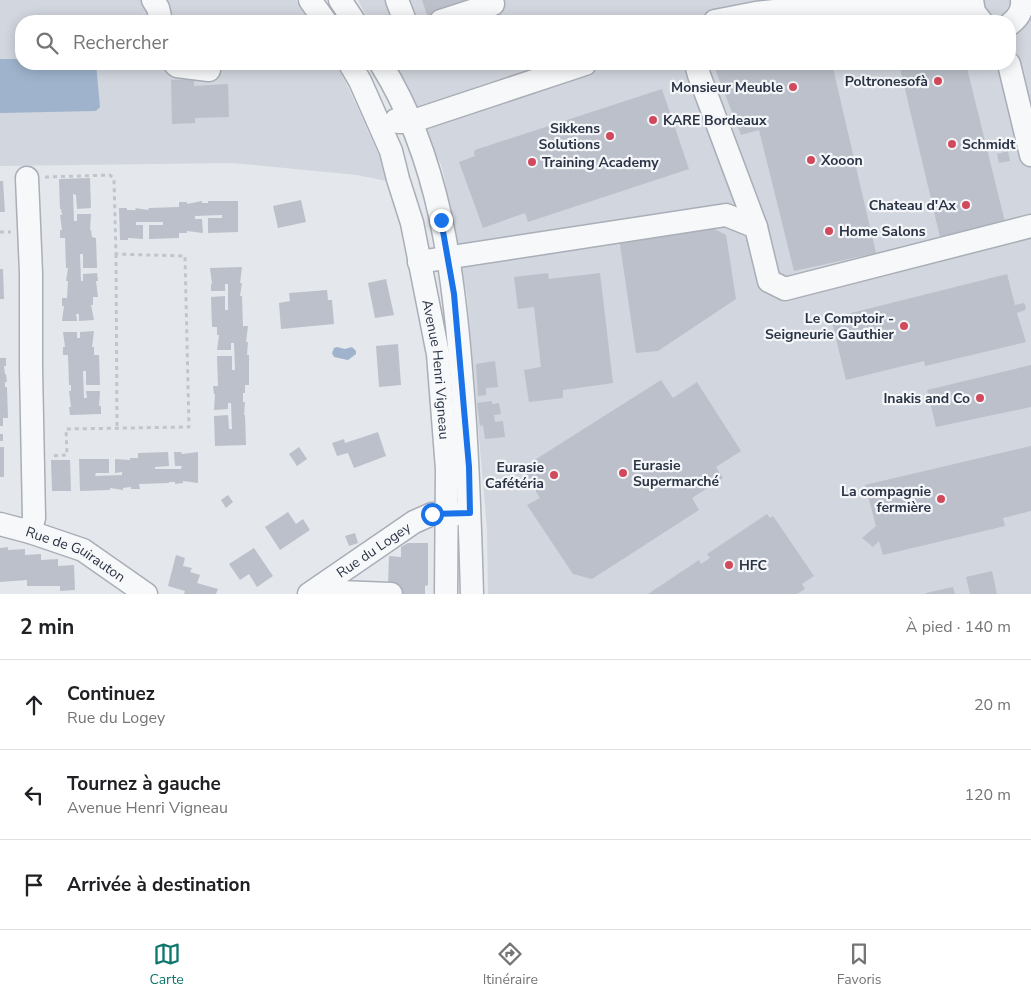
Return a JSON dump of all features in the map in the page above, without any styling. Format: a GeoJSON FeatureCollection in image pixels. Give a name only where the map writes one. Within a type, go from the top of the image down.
{"type":"FeatureCollection","features":[{"type":"Feature","properties":{"kind":"street"},"geometry":{"type":"LineString","coordinates":[[153,0],[160,15]]}},
{"type":"Feature","properties":{"kind":"street"},"geometry":{"type":"LineString","coordinates":[[310,0],[320,15]]}},
{"type":"Feature","properties":{"kind":"street"},"geometry":{"type":"LineString","coordinates":[[340,0],[350,15]]}},
{"type":"Feature","properties":{"kind":"street"},"geometry":{"type":"LineString","coordinates":[[397,0],[403,15]]}},
{"type":"Feature","properties":{"kind":"street"},"geometry":{"type":"LineString","coordinates":[[1016,17],[1020,13],[1022,0]]}},
{"type":"Feature","properties":{"kind":"street"},"geometry":{"type":"LineString","coordinates":[[459,15],[493,4]]}},
{"type":"Feature","properties":{"kind":"street"},"geometry":{"type":"LineString","coordinates":[[746,15],[819,6],[865,13],[975,8]]}},
{"type":"Feature","properties":{"kind":"street","name":"Avenue Henri Vigneau"},"geometry":{"type":"LineString","coordinates":[[354,70],[391,151],[412,223],[438,354],[447,469],[446,594]]}},
{"type":"Feature","properties":{"kind":"street"},"geometry":{"type":"LineString","coordinates":[[367,70],[372,76],[392,117],[399,122],[410,122],[567,70]]}},
{"type":"Feature","properties":{"kind":"street","name":"Avenue Henri Vigneau"},"geometry":{"type":"LineString","coordinates":[[383,70],[410,122],[429,170],[454,294],[469,467],[472,594]]}},
{"type":"Feature","properties":{"kind":"street"},"geometry":{"type":"LineString","coordinates":[[698,70],[756,227],[769,281],[785,289],[1031,226]]}},
{"type":"Feature","properties":{"kind":"street"},"geometry":{"type":"LineString","coordinates":[[1010,70],[1031,155]]}},
{"type":"Feature","properties":{"kind":"street"},"geometry":{"type":"LineString","coordinates":[[391,151],[399,135],[410,122]]}},
{"type":"Feature","properties":{"kind":"street"},"geometry":{"type":"LineString","coordinates":[[27,178],[31,273],[34,518],[30,532]]}},
{"type":"Feature","properties":{"kind":"street"},"geometry":{"type":"LineString","coordinates":[[419,262],[447,256],[726,215],[756,227]]}},
{"type":"Feature","properties":{"kind":"street","name":"Rue du Logey"},"geometry":{"type":"LineString","coordinates":[[309,594],[414,522],[432,514],[470,513]]}},
{"type":"Feature","properties":{"kind":"street","name":"Rue de Guirauton"},"geometry":{"type":"LineString","coordinates":[[0,524],[83,550],[146,594]]}},
{"type":"Feature","properties":{"kind":"street"},"geometry":{"type":"LineString","coordinates":[[330,580],[339,592],[392,594]]}},
{"type":"Feature","properties":{"kind":"path"},"geometry":{"type":"LineString","coordinates":[[27,178],[110,175],[114,179],[117,428]]}},
{"type":"Feature","properties":{"kind":"path"},"geometry":{"type":"LineString","coordinates":[[32,457],[67,455],[66,429],[189,427],[185,256],[116,254]]}},
{"type":"Feature","properties":{"kind":"shaded area"},"geometry":{"type":"Polygon","coordinates":[[[0,0],[296,0],[307,15],[15,15],[15,70],[339,70],[391,182],[357,175],[232,163],[0,166],[0,0]]]}},
{"type":"Feature","properties":{"kind":"shaded area"},"geometry":{"type":"Polygon","coordinates":[[[358,0],[1031,0],[1031,594],[488,594],[487,530],[467,296],[442,167],[395,70],[1016,70],[1016,15],[366,15],[358,0]]]}},
{"type":"Feature","properties":{"kind":"water"},"geometry":{"type":"Polygon","coordinates":[[[0,59],[15,59],[15,70],[97,70],[100,107],[96,111],[0,113],[0,59]]]}},
{"type":"Feature","properties":{"kind":"water"},"geometry":{"type":"Polygon","coordinates":[[[352,347],[356,354],[348,360],[334,357],[332,353],[334,348],[345,349],[352,347]]]}},
{"type":"Feature","properties":{"kind":"building"},"geometry":{"type":"Polygon","coordinates":[[[422,0],[480,0],[437,15],[427,15],[422,0]]]}},
{"type":"Feature","properties":{"kind":"building"},"geometry":{"type":"Polygon","coordinates":[[[715,70],[833,70],[876,253],[794,271],[759,130],[741,135],[715,70]]]}},
{"type":"Feature","properties":{"kind":"building"},"geometry":{"type":"Polygon","coordinates":[[[900,70],[967,70],[1005,222],[940,237],[900,70]]]}},
{"type":"Feature","properties":{"kind":"building"},"geometry":{"type":"Polygon","coordinates":[[[194,79],[194,86],[228,84],[229,117],[195,118],[195,123],[172,124],[171,80],[194,79]]]}},
{"type":"Feature","properties":{"kind":"building"},"geometry":{"type":"Polygon","coordinates":[[[662,89],[689,169],[528,222],[525,213],[483,228],[459,162],[475,156],[475,150],[662,89]]]}},
{"type":"Feature","properties":{"kind":"building"},"geometry":{"type":"Polygon","coordinates":[[[1008,151],[1010,161],[999,163],[997,154],[1008,151]]]}},
{"type":"Feature","properties":{"kind":"building"},"geometry":{"type":"Polygon","coordinates":[[[90,178],[91,208],[77,209],[76,195],[73,194],[74,221],[77,221],[77,214],[91,214],[90,230],[92,237],[96,238],[97,268],[83,268],[83,254],[80,254],[81,281],[83,281],[83,274],[97,273],[98,297],[93,297],[93,305],[91,305],[94,320],[79,321],[79,314],[76,314],[77,321],[62,321],[64,306],[62,306],[62,298],[67,298],[68,281],[66,281],[68,268],[66,268],[65,238],[60,238],[60,230],[62,230],[60,215],[62,215],[59,179],[90,178]]]}},
{"type":"Feature","properties":{"kind":"building"},"geometry":{"type":"Polygon","coordinates":[[[0,181],[3,181],[5,212],[0,212],[0,181]]]}},
{"type":"Feature","properties":{"kind":"building"},"geometry":{"type":"Polygon","coordinates":[[[301,200],[306,222],[278,228],[273,206],[301,200]]]}},
{"type":"Feature","properties":{"kind":"building"},"geometry":{"type":"Polygon","coordinates":[[[202,201],[202,203],[208,203],[208,201],[238,201],[238,232],[208,233],[208,218],[222,218],[222,215],[195,216],[195,219],[202,219],[203,233],[187,231],[187,233],[179,233],[179,238],[149,239],[149,225],[163,225],[163,222],[136,222],[136,225],[143,225],[143,239],[128,238],[128,240],[120,240],[119,208],[148,210],[149,208],[179,207],[179,202],[187,202],[187,204],[202,201]]]}},
{"type":"Feature","properties":{"kind":"building"},"geometry":{"type":"Polygon","coordinates":[[[705,224],[726,235],[736,299],[658,351],[636,353],[619,238],[705,224]]]}},
{"type":"Feature","properties":{"kind":"building"},"geometry":{"type":"Polygon","coordinates":[[[242,267],[240,296],[242,296],[243,326],[248,326],[246,342],[248,342],[247,355],[249,355],[249,385],[245,385],[245,393],[243,393],[246,445],[215,446],[214,416],[228,415],[229,429],[232,429],[231,403],[228,403],[228,409],[214,410],[215,394],[213,386],[218,386],[217,356],[232,356],[232,370],[235,370],[234,343],[231,343],[231,350],[217,350],[219,335],[217,335],[217,327],[212,327],[211,297],[225,296],[225,310],[228,310],[228,284],[225,284],[225,291],[211,291],[210,268],[242,267]]]}},
{"type":"Feature","properties":{"kind":"building"},"geometry":{"type":"Polygon","coordinates":[[[0,269],[3,269],[4,299],[0,299],[0,269]]]}},
{"type":"Feature","properties":{"kind":"building"},"geometry":{"type":"Polygon","coordinates":[[[548,273],[549,279],[600,273],[613,383],[563,390],[563,398],[529,402],[524,370],[541,367],[534,307],[518,309],[514,277],[548,273]]]}},
{"type":"Feature","properties":{"kind":"building"},"geometry":{"type":"Polygon","coordinates":[[[1007,274],[1015,305],[1024,303],[1026,307],[1025,310],[1017,313],[1026,342],[925,366],[924,361],[846,380],[831,318],[1007,274]]]}},
{"type":"Feature","properties":{"kind":"building"},"geometry":{"type":"Polygon","coordinates":[[[386,279],[394,315],[375,318],[368,283],[386,279]]]}},
{"type":"Feature","properties":{"kind":"building"},"geometry":{"type":"Polygon","coordinates":[[[327,290],[328,300],[332,300],[334,324],[281,329],[279,303],[290,301],[289,293],[327,290]]]}},
{"type":"Feature","properties":{"kind":"building"},"geometry":{"type":"Polygon","coordinates":[[[94,331],[92,347],[94,347],[94,355],[99,355],[100,385],[86,385],[86,371],[83,371],[84,398],[87,398],[86,391],[100,391],[99,406],[101,406],[101,414],[70,415],[69,391],[71,391],[71,385],[69,385],[68,355],[63,355],[63,347],[65,347],[63,332],[77,332],[77,338],[80,338],[80,332],[94,331]]]}},
{"type":"Feature","properties":{"kind":"building"},"geometry":{"type":"Polygon","coordinates":[[[398,344],[401,385],[379,387],[376,346],[398,344]]]}},
{"type":"Feature","properties":{"kind":"building"},"geometry":{"type":"Polygon","coordinates":[[[0,358],[6,358],[6,366],[4,366],[7,382],[5,382],[5,387],[7,387],[8,418],[3,418],[3,426],[0,426],[0,358]]]}},
{"type":"Feature","properties":{"kind":"building"},"geometry":{"type":"Polygon","coordinates":[[[495,361],[498,387],[486,388],[486,395],[478,396],[476,364],[495,361]]]}},
{"type":"Feature","properties":{"kind":"building","name":"Inakis and Co"},"geometry":{"type":"Polygon","coordinates":[[[1031,365],[1031,407],[936,427],[927,390],[1031,365]]]}},
{"type":"Feature","properties":{"kind":"building","name":"Eurasie Supermarché"},"geometry":{"type":"Polygon","coordinates":[[[661,380],[673,398],[697,382],[741,451],[716,467],[723,478],[692,498],[699,510],[592,579],[573,574],[527,505],[540,498],[522,468],[661,380]]]}},
{"type":"Feature","properties":{"kind":"building"},"geometry":{"type":"Polygon","coordinates":[[[492,401],[492,404],[499,403],[501,414],[494,415],[495,422],[503,421],[505,437],[485,439],[483,425],[480,426],[477,403],[492,401]]]}},
{"type":"Feature","properties":{"kind":"building"},"geometry":{"type":"Polygon","coordinates":[[[378,432],[386,456],[354,468],[348,453],[337,456],[332,443],[344,439],[345,443],[378,432]]]}},
{"type":"Feature","properties":{"kind":"building"},"geometry":{"type":"Polygon","coordinates":[[[0,434],[3,434],[3,441],[0,441],[0,434]]]}},
{"type":"Feature","properties":{"kind":"building"},"geometry":{"type":"Polygon","coordinates":[[[1031,446],[1031,511],[1003,518],[1005,526],[883,555],[879,541],[873,547],[862,538],[876,526],[865,485],[1031,446]]]}},
{"type":"Feature","properties":{"kind":"building"},"geometry":{"type":"Polygon","coordinates":[[[0,447],[4,447],[4,477],[0,477],[0,447]]]}},
{"type":"Feature","properties":{"kind":"building"},"geometry":{"type":"Polygon","coordinates":[[[299,447],[307,459],[297,466],[289,454],[299,447]]]}},
{"type":"Feature","properties":{"kind":"building"},"geometry":{"type":"Polygon","coordinates":[[[168,452],[169,466],[155,467],[155,469],[181,469],[182,466],[175,466],[174,452],[181,452],[182,454],[198,452],[198,483],[183,481],[183,483],[175,484],[175,482],[169,482],[139,484],[140,489],[131,489],[131,487],[123,488],[123,490],[110,488],[110,490],[80,491],[79,459],[109,459],[109,473],[96,473],[95,476],[122,475],[122,472],[115,473],[115,459],[130,460],[130,458],[138,458],[138,453],[168,452]]]}},
{"type":"Feature","properties":{"kind":"building"},"geometry":{"type":"Polygon","coordinates":[[[51,460],[70,460],[71,491],[52,491],[51,460]]]}},
{"type":"Feature","properties":{"kind":"building"},"geometry":{"type":"Polygon","coordinates":[[[228,495],[233,502],[226,508],[221,500],[228,495]]]}},
{"type":"Feature","properties":{"kind":"building"},"geometry":{"type":"Polygon","coordinates":[[[288,512],[296,524],[303,519],[310,530],[280,550],[265,527],[288,512]]]}},
{"type":"Feature","properties":{"kind":"building"},"geometry":{"type":"Polygon","coordinates":[[[767,514],[770,518],[773,516],[814,576],[802,584],[805,589],[797,594],[648,594],[699,560],[701,564],[710,558],[707,554],[767,514]]]}},
{"type":"Feature","properties":{"kind":"building"},"geometry":{"type":"Polygon","coordinates":[[[355,533],[358,543],[349,546],[345,536],[355,533]]]}},
{"type":"Feature","properties":{"kind":"building"},"geometry":{"type":"Polygon","coordinates":[[[408,543],[428,543],[428,585],[425,586],[425,594],[400,594],[400,585],[388,585],[389,556],[401,557],[401,547],[408,543]]]}},
{"type":"Feature","properties":{"kind":"building"},"geometry":{"type":"Polygon","coordinates":[[[8,547],[8,550],[25,549],[25,555],[41,554],[41,560],[58,559],[58,566],[74,565],[75,590],[60,591],[60,586],[27,586],[27,580],[0,582],[0,548],[8,547]]]}},
{"type":"Feature","properties":{"kind":"building"},"geometry":{"type":"Polygon","coordinates":[[[254,548],[273,576],[257,587],[249,574],[240,580],[229,564],[254,548]]]}},
{"type":"Feature","properties":{"kind":"building"},"geometry":{"type":"Polygon","coordinates":[[[176,555],[185,558],[183,566],[192,568],[190,572],[200,575],[197,583],[218,589],[216,594],[184,594],[185,591],[168,586],[176,555]]]}},
{"type":"Feature","properties":{"kind":"building"},"geometry":{"type":"Polygon","coordinates":[[[992,571],[997,594],[970,594],[966,577],[992,571]]]}},
{"type":"Feature","properties":{"kind":"building"},"geometry":{"type":"Polygon","coordinates":[[[953,587],[955,594],[926,594],[926,593],[953,587]]]}},
{"type":"Feature","properties":{"kind":"place","name":"Poltronesofà"},"geometry":{"type":"Point","coordinates":[938,81]}},
{"type":"Feature","properties":{"kind":"place","name":"Monsieur Meuble"},"geometry":{"type":"Point","coordinates":[793,87]}},
{"type":"Feature","properties":{"kind":"place","name":"KARE Bordeaux"},"geometry":{"type":"Point","coordinates":[653,120]}},
{"type":"Feature","properties":{"kind":"place","name":"Sikkens Solutions"},"geometry":{"type":"Point","coordinates":[610,136]}},
{"type":"Feature","properties":{"kind":"place","name":"Schmidt"},"geometry":{"type":"Point","coordinates":[952,144]}},
{"type":"Feature","properties":{"kind":"place","name":"Xooon"},"geometry":{"type":"Point","coordinates":[811,160]}},
{"type":"Feature","properties":{"kind":"place","name":"Training Academy"},"geometry":{"type":"Point","coordinates":[532,162]}},
{"type":"Feature","properties":{"kind":"place","name":"Chateau d'Ax"},"geometry":{"type":"Point","coordinates":[966,205]}},
{"type":"Feature","properties":{"kind":"place","name":"Home Salons"},"geometry":{"type":"Point","coordinates":[829,231]}},
{"type":"Feature","properties":{"kind":"place","name":"Le Comptoir - Seigneurie Gauthier"},"geometry":{"type":"Point","coordinates":[904,326]}},
{"type":"Feature","properties":{"kind":"place","name":"Inakis and Co"},"geometry":{"type":"Point","coordinates":[980,398]}},
{"type":"Feature","properties":{"kind":"place","name":"Eurasie Supermarché"},"geometry":{"type":"Point","coordinates":[623,473]}},
{"type":"Feature","properties":{"kind":"place","name":"Eurasie Cafétéria"},"geometry":{"type":"Point","coordinates":[554,475]}},
{"type":"Feature","properties":{"kind":"place","name":"La compagnie fermière"},"geometry":{"type":"Point","coordinates":[941,499]}},
{"type":"Feature","properties":{"kind":"place","name":"HFC"},"geometry":{"type":"Point","coordinates":[729,565]}},
{"type":"Feature","properties":{"kind":"route"},"geometry":{"type":"LineString","coordinates":[[432,514],[470,513],[469,467],[460,352],[454,294],[441,220]]}}]}
